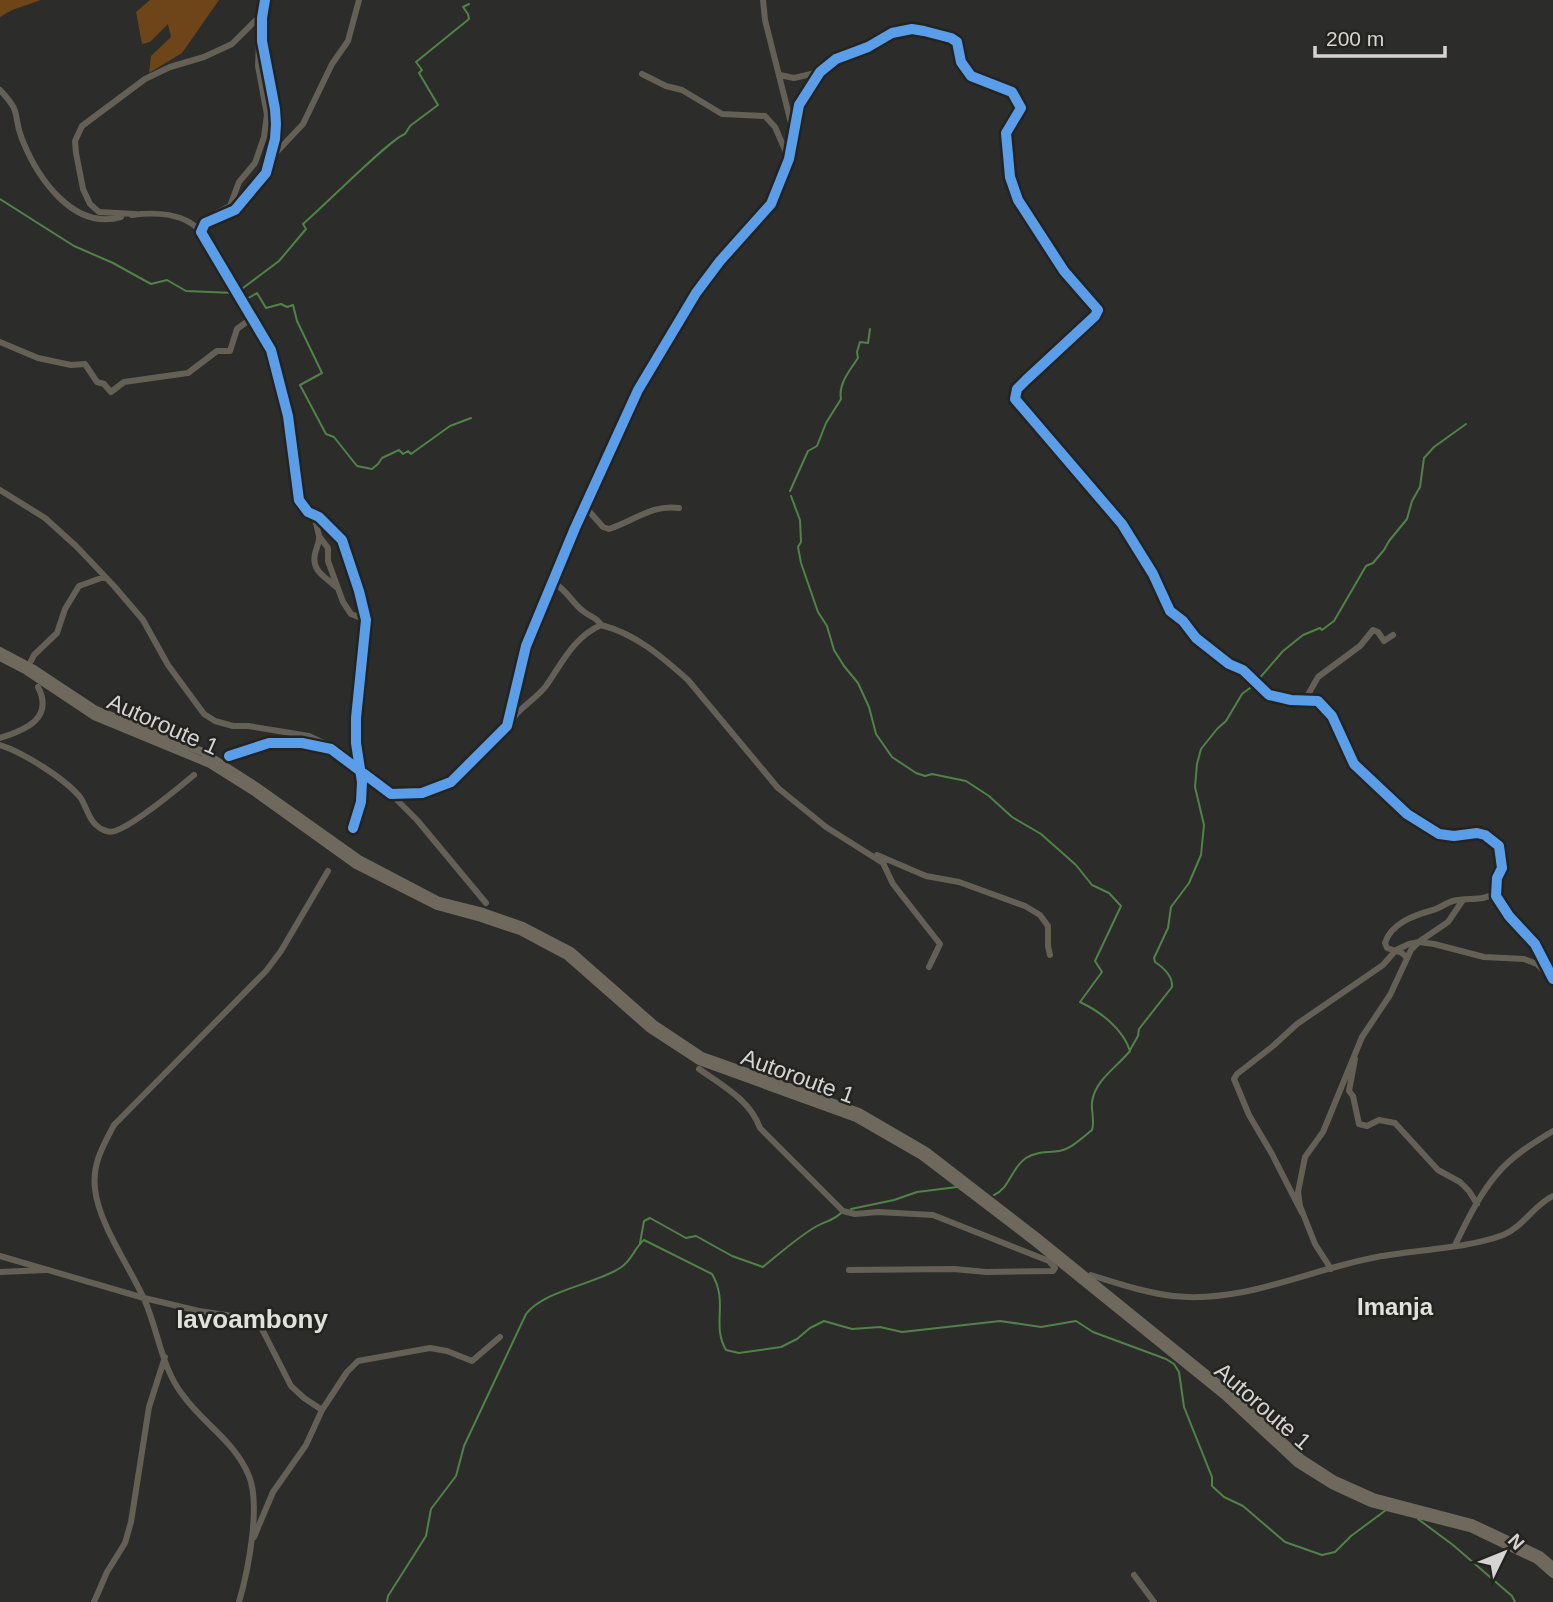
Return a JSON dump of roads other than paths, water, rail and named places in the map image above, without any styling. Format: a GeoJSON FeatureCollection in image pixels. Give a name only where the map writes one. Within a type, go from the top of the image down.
{"type":"FeatureCollection","features":[{"type":"Feature","properties":{"kind":"main road","name":"Autoroute 1"},"geometry":{"type":"LineString","coordinates":[[0,651],[34,669],[96,710],[203,752],[359,859],[439,901],[523,926],[571,951],[654,1024],[702,1056],[859,1112],[926,1151],[1229,1392],[1301,1458],[1335,1480],[1373,1497],[1472,1523],[1540,1555],[1553,1566]]}},
{"type":"Feature","properties":{"kind":"main road","name":"Autoroute 1"},"geometry":{"type":"LineString","coordinates":[[0,657],[25,670],[94,716],[210,764],[253,791],[356,865],[437,906],[520,931],[567,956],[650,1029],[699,1061],[856,1118],[922,1156],[1032,1240],[1226,1397],[1297,1463],[1332,1485],[1371,1503],[1469,1528],[1537,1560],[1553,1574]]}},
{"type":"Feature","properties":{"kind":"street"},"geometry":{"type":"LineString","coordinates":[[205,223],[235,210],[266,173],[275,139],[275,109],[265,68],[262,14],[265,0]]}},
{"type":"Feature","properties":{"kind":"street"},"geometry":{"type":"LineString","coordinates":[[269,160],[303,124],[332,64],[348,41],[359,0]]}},
{"type":"Feature","properties":{"kind":"street"},"geometry":{"type":"LineString","coordinates":[[763,0],[765,20],[794,135]]}},
{"type":"Feature","properties":{"kind":"street"},"geometry":{"type":"LineString","coordinates":[[262,14],[232,44],[145,79],[82,126],[75,141],[76,153],[83,189],[90,204],[99,212],[161,213],[190,222],[201,232],[267,340],[285,401],[299,500],[308,512],[314,514],[342,540],[366,620],[356,718],[361,802],[353,828]]}},
{"type":"Feature","properties":{"kind":"street"},"geometry":{"type":"LineString","coordinates":[[507,726],[526,646],[583,510],[638,390],[662,353],[685,308],[720,261],[771,204],[789,159],[799,105],[820,72],[836,59],[868,47],[892,33],[912,29],[951,38],[957,42],[961,62],[971,76],[1014,94],[1021,108],[1006,133],[1010,177],[1018,200],[1064,271],[1096,306],[1098,313],[1026,380],[1017,390],[1015,399],[1122,524],[1174,615],[1183,621],[1196,638],[1253,677],[1269,695],[1291,700],[1318,701],[1327,709],[1354,764],[1412,818],[1439,835],[1477,833],[1485,835],[1499,846],[1502,868],[1497,878],[1496,896],[1509,916],[1535,944],[1553,979]]}},
{"type":"Feature","properties":{"kind":"street"},"geometry":{"type":"LineString","coordinates":[[201,232],[208,218],[230,206],[239,182],[255,163],[264,137],[267,115],[257,55],[262,33]]}},
{"type":"Feature","properties":{"kind":"street"},"geometry":{"type":"LineString","coordinates":[[780,75],[794,78],[820,72]]}},
{"type":"Feature","properties":{"kind":"street"},"geometry":{"type":"LineString","coordinates":[[642,74],[666,86],[682,90],[722,114],[765,116],[775,127],[789,159]]}},
{"type":"Feature","properties":{"kind":"street"},"geometry":{"type":"LineString","coordinates":[[0,90],[17,111],[20,135],[40,173],[69,207],[78,213],[106,219],[135,214]]}},
{"type":"Feature","properties":{"kind":"street"},"geometry":{"type":"LineString","coordinates":[[0,342],[38,358],[71,365],[85,364],[97,382],[104,384],[111,392],[124,382],[192,372],[217,351],[230,351],[237,329],[252,318]]}},
{"type":"Feature","properties":{"kind":"street"},"geometry":{"type":"LineString","coordinates":[[0,489],[59,530],[143,620],[168,665],[204,715],[233,726],[309,736],[329,744],[391,794],[417,820],[486,903]]}},
{"type":"Feature","properties":{"kind":"street"},"geometry":{"type":"LineString","coordinates":[[583,510],[589,510],[603,527],[609,529],[653,509],[665,506],[680,508]]}},
{"type":"Feature","properties":{"kind":"street"},"geometry":{"type":"LineString","coordinates":[[314,514],[319,536],[314,557],[315,566],[317,571],[338,589]]}},
{"type":"Feature","properties":{"kind":"street"},"geometry":{"type":"LineString","coordinates":[[319,536],[328,548],[328,561],[343,602],[351,614],[366,620]]}},
{"type":"Feature","properties":{"kind":"street"},"geometry":{"type":"LineString","coordinates":[[31,661],[57,633],[65,609],[79,586],[104,578]]}},
{"type":"Feature","properties":{"kind":"street"},"geometry":{"type":"LineString","coordinates":[[554,583],[564,589],[580,610],[598,619],[601,625]]}},
{"type":"Feature","properties":{"kind":"street"},"geometry":{"type":"LineString","coordinates":[[391,794],[422,793],[451,782],[545,687],[583,635],[601,625],[620,630],[635,637],[688,680],[778,788],[826,827],[883,863],[893,884],[940,944],[929,967]]}},
{"type":"Feature","properties":{"kind":"street"},"geometry":{"type":"LineString","coordinates":[[1305,700],[1318,677],[1360,646],[1373,630],[1378,632],[1384,641],[1393,635]]}},
{"type":"Feature","properties":{"kind":"street"},"geometry":{"type":"LineString","coordinates":[[0,738],[15,734],[37,719],[43,709],[43,697],[38,687]]}},
{"type":"Feature","properties":{"kind":"street"},"geometry":{"type":"LineString","coordinates":[[229,756],[269,743],[287,743],[331,749],[343,756]]}},
{"type":"Feature","properties":{"kind":"street"},"geometry":{"type":"LineString","coordinates":[[0,745],[69,783],[83,801],[95,824],[106,831],[114,832],[140,816],[194,775]]}},
{"type":"Feature","properties":{"kind":"street"},"geometry":{"type":"LineString","coordinates":[[873,855],[926,876],[959,882],[1032,910],[1048,926],[1050,955]]}},
{"type":"Feature","properties":{"kind":"street"},"geometry":{"type":"LineString","coordinates":[[239,1602],[253,1520],[249,1476],[233,1448],[181,1394],[144,1298],[99,1208],[95,1170],[98,1154],[114,1125],[275,960],[328,871]]}},
{"type":"Feature","properties":{"kind":"street"},"geometry":{"type":"LineString","coordinates":[[1407,958],[1396,950],[1387,948],[1385,941],[1402,923],[1422,912],[1456,900],[1488,897],[1496,892]]}},
{"type":"Feature","properties":{"kind":"street"},"geometry":{"type":"LineString","coordinates":[[1331,1269],[1315,1244],[1272,1154],[1248,1115],[1234,1079],[1297,1024],[1383,965],[1396,950],[1419,942],[1448,922],[1463,900]]}},
{"type":"Feature","properties":{"kind":"street"},"geometry":{"type":"LineString","coordinates":[[1419,942],[1455,948],[1485,957],[1524,959],[1537,964],[1553,979]]}},
{"type":"Feature","properties":{"kind":"street"},"geometry":{"type":"LineString","coordinates":[[1302,1213],[1298,1192],[1305,1157],[1323,1132],[1362,1037],[1390,995],[1407,958],[1419,942]]}},
{"type":"Feature","properties":{"kind":"street"},"geometry":{"type":"LineString","coordinates":[[1355,1054],[1349,1091],[1353,1096],[1360,1124],[1367,1126],[1379,1120],[1395,1123],[1438,1170],[1469,1191],[1477,1204]]}},
{"type":"Feature","properties":{"kind":"street"},"geometry":{"type":"LineString","coordinates":[[699,1069],[742,1100],[753,1111],[760,1128],[769,1139],[843,1211],[855,1214],[877,1212],[933,1215],[1049,1261],[1055,1268],[1053,1272],[849,1270]]}},
{"type":"Feature","properties":{"kind":"street"},"geometry":{"type":"LineString","coordinates":[[1455,1245],[1497,1174],[1523,1150],[1553,1131]]}},
{"type":"Feature","properties":{"kind":"street"},"geometry":{"type":"LineString","coordinates":[[1091,1275],[1173,1296],[1199,1296],[1255,1289],[1370,1258],[1503,1235],[1539,1204],[1553,1196]]}},
{"type":"Feature","properties":{"kind":"street"},"geometry":{"type":"LineString","coordinates":[[0,1256],[144,1298],[246,1318],[261,1327],[290,1386],[322,1410]]}},
{"type":"Feature","properties":{"kind":"street"},"geometry":{"type":"LineString","coordinates":[[0,1272],[48,1270]]}},
{"type":"Feature","properties":{"kind":"street"},"geometry":{"type":"LineString","coordinates":[[250,1544],[274,1492],[306,1445],[322,1410],[347,1372],[358,1361],[430,1348],[447,1351],[472,1361],[500,1337]]}},
{"type":"Feature","properties":{"kind":"street"},"geometry":{"type":"LineString","coordinates":[[94,1602],[107,1572],[125,1543],[131,1522],[149,1407],[165,1357]]}},
{"type":"Feature","properties":{"kind":"street"},"geometry":{"type":"LineString","coordinates":[[1134,1576],[1154,1602]]}},
{"type":"Feature","properties":{"kind":"waterway"},"geometry":{"type":"LineString","coordinates":[[239,291],[279,261],[306,229],[303,224],[371,160],[438,105],[419,73],[422,70],[416,62],[469,19],[463,7],[469,4]]}},
{"type":"Feature","properties":{"kind":"waterway"},"geometry":{"type":"LineString","coordinates":[[0,199],[74,246],[151,284],[167,280],[186,291],[234,293]]}},
{"type":"Feature","properties":{"kind":"waterway"},"geometry":{"type":"LineString","coordinates":[[245,300],[257,293],[266,308],[281,304],[287,307],[293,305],[297,321],[322,373],[300,385],[326,434],[334,437],[357,466],[372,469],[382,458],[399,450],[403,454],[408,451],[411,454],[450,426],[471,418]]}},
{"type":"Feature","properties":{"kind":"waterway"},"geometry":{"type":"LineString","coordinates":[[790,491],[808,451],[817,446],[826,423],[841,399],[843,383],[858,358],[860,342],[868,343],[870,329]]}},
{"type":"Feature","properties":{"kind":"waterway"},"geometry":{"type":"LineString","coordinates":[[1258,680],[1283,651],[1303,635],[1320,628],[1322,630],[1334,621],[1366,566],[1373,563],[1407,519],[1412,501],[1420,487],[1424,458],[1434,447],[1466,424]]}},
{"type":"Feature","properties":{"kind":"waterway"},"geometry":{"type":"LineString","coordinates":[[791,496],[800,520],[801,542],[798,547],[801,563],[818,612],[827,626],[834,650],[858,683],[869,707],[876,734],[892,757],[925,776],[932,774],[966,781],[989,796],[1012,817],[1041,834],[1076,865],[1092,885],[1109,893],[1121,906],[1095,961],[1102,972],[1080,1002],[1110,1022],[1122,1035],[1130,1051],[1097,1087],[1092,1102],[1092,1130],[1063,1150],[1038,1153],[1026,1158],[1004,1188],[994,1195]]}},
{"type":"Feature","properties":{"kind":"waterway"},"geometry":{"type":"LineString","coordinates":[[1130,1050],[1139,1029],[1172,987],[1169,976],[1154,958],[1168,928],[1171,907],[1189,883],[1201,855],[1204,825],[1195,787],[1201,749],[1226,721],[1242,694],[1254,685]]}},
{"type":"Feature","properties":{"kind":"waterway"},"geometry":{"type":"LineString","coordinates":[[851,1209],[917,1192],[957,1187]]}},
{"type":"Feature","properties":{"kind":"waterway"},"geometry":{"type":"LineString","coordinates":[[640,1243],[644,1221],[650,1218],[686,1238],[696,1236],[732,1256],[763,1267],[803,1235],[842,1212]]}},
{"type":"Feature","properties":{"kind":"waterway"},"geometry":{"type":"LineString","coordinates":[[387,1602],[388,1596],[426,1536],[431,1509],[456,1476],[464,1446],[526,1314],[534,1306],[557,1293],[620,1268],[644,1240],[712,1274],[719,1294],[720,1331],[726,1350],[739,1353],[781,1347],[824,1321],[852,1329],[880,1327],[902,1332],[1000,1321],[1041,1327],[1076,1321],[1093,1332],[1174,1364],[1179,1372],[1184,1407],[1212,1477],[1212,1486],[1224,1497],[1243,1506],[1285,1542],[1322,1555],[1335,1552],[1351,1536],[1386,1510]]}},
{"type":"Feature","properties":{"kind":"waterway"},"geometry":{"type":"LineString","coordinates":[[1418,1519],[1453,1545],[1512,1596],[1515,1602]]}},
{"type":"Feature","properties":{"kind":"district","name":"Imanja"},"geometry":{"type":"Point","coordinates":[1395,1306]}},
{"type":"Feature","properties":{"kind":"district","name":"Iavoambony"},"geometry":{"type":"Point","coordinates":[252,1319]}}]}
